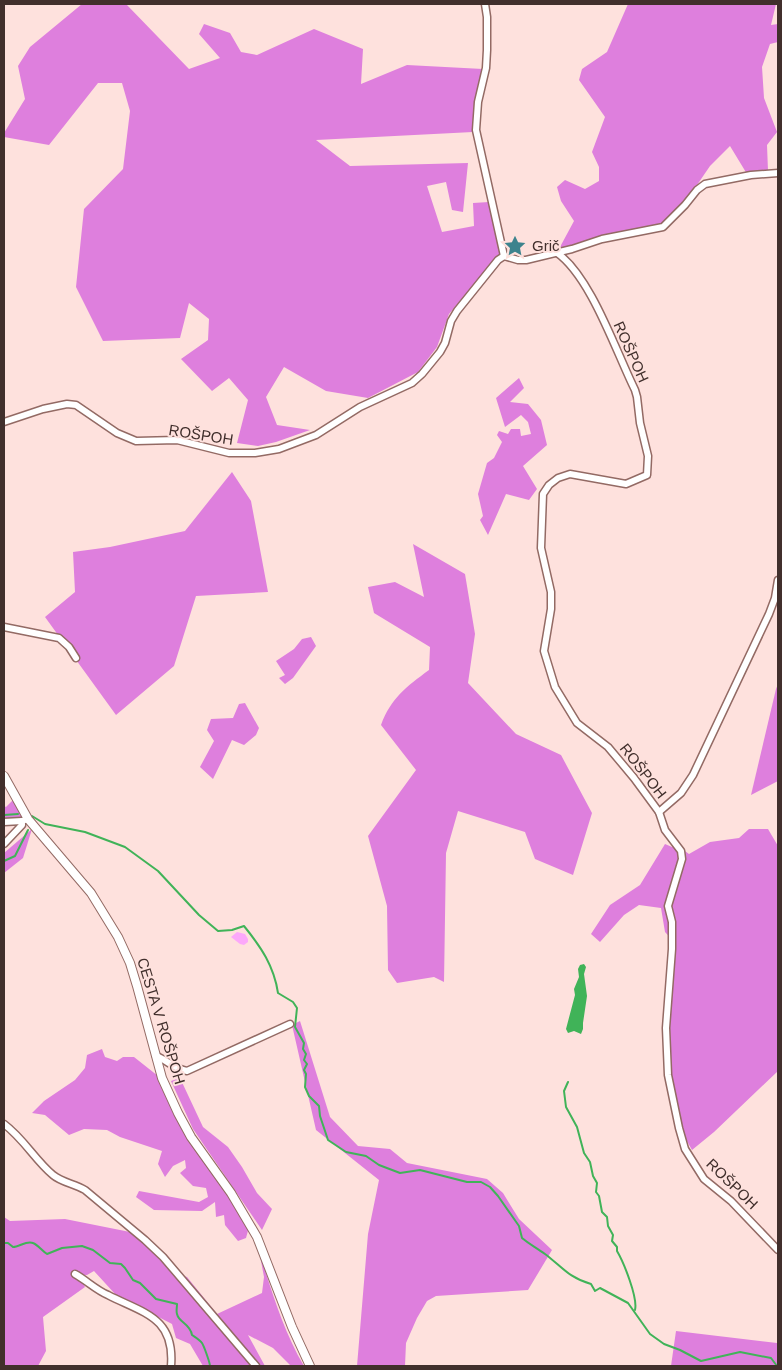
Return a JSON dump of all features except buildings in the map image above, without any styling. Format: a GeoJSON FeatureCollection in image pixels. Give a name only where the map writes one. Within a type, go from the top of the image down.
{"type":"FeatureCollection","features":[{"type":"Feature","properties":{"kind":"street"},"geometry":{"type":"LineString","coordinates":[[485,4],[487,16],[486,68],[478,102],[476,130],[504,256],[518,260],[602,239],[663,228],[685,205],[696,190],[706,184],[751,175],[778,173]]}},
{"type":"Feature","properties":{"kind":"street","name":"ROŠPOH"},"geometry":{"type":"LineString","coordinates":[[556,252],[566,259],[586,286],[604,321],[637,397],[640,423],[648,456],[648,471],[640,479],[626,484],[570,474],[558,478],[549,485],[543,494],[542,548],[551,592],[551,610],[544,651],[555,686],[577,723],[616,755],[660,812],[665,830],[681,851],[682,859],[668,906],[672,922],[672,949],[666,1028],[668,1074],[679,1128],[685,1148],[704,1178],[731,1201],[778,1250]]}},
{"type":"Feature","properties":{"kind":"street","name":"ROŠPOH"},"geometry":{"type":"LineString","coordinates":[[4,422],[43,409],[67,404],[76,405],[117,433],[136,441],[177,440],[229,454],[255,453],[279,449],[316,435],[360,408],[412,383],[440,352],[445,343],[451,322],[457,312],[498,260],[504,256]]}},
{"type":"Feature","properties":{"kind":"street"},"geometry":{"type":"LineString","coordinates":[[660,812],[681,793],[693,775],[776,598],[778,580]]}},
{"type":"Feature","properties":{"kind":"street"},"geometry":{"type":"LineString","coordinates":[[4,627],[60,638],[76,658]]}},
{"type":"Feature","properties":{"kind":"street","name":"CESTA V ROŠPOH"},"geometry":{"type":"LineString","coordinates":[[4,776],[25,820],[91,893],[118,938],[130,963],[162,1078],[191,1137],[240,1207],[257,1237],[292,1328],[310,1366]]}},
{"type":"Feature","properties":{"kind":"street"},"geometry":{"type":"LineString","coordinates":[[4,822],[25,820]]}},
{"type":"Feature","properties":{"kind":"street"},"geometry":{"type":"LineString","coordinates":[[4,844],[25,820]]}},
{"type":"Feature","properties":{"kind":"street"},"geometry":{"type":"LineString","coordinates":[[156,1056],[162,1058],[174,1068],[187,1071],[290,1024]]}},
{"type":"Feature","properties":{"kind":"street"},"geometry":{"type":"LineString","coordinates":[[4,1124],[24,1142],[51,1174],[58,1179],[76,1184],[85,1190],[146,1240],[163,1257],[256,1366]]}},
{"type":"Feature","properties":{"kind":"street"},"geometry":{"type":"LineString","coordinates":[[75,1274],[107,1295],[145,1312],[160,1323],[168,1338],[172,1359],[171,1366]]}},
{"type":"Feature","properties":{"kind":"shaded area"},"geometry":{"type":"Polygon","coordinates":[[[82,4],[126,4],[189,69],[220,58],[199,34],[204,24],[230,33],[241,52],[257,55],[314,29],[363,49],[361,84],[407,65],[483,69],[476,101],[473,132],[316,140],[350,166],[468,163],[463,212],[452,210],[446,182],[427,186],[442,232],[474,226],[473,203],[489,202],[500,254],[449,314],[437,347],[418,372],[368,398],[326,391],[284,367],[266,397],[277,425],[310,430],[258,446],[237,443],[248,400],[229,378],[212,391],[181,359],[208,340],[209,319],[189,303],[180,338],[103,341],[76,287],[84,209],[123,169],[130,111],[122,83],[98,83],[49,145],[4,137],[4,133],[25,99],[18,66],[30,47],[82,4]]]}},
{"type":"Feature","properties":{"kind":"shaded area"},"geometry":{"type":"Polygon","coordinates":[[[628,4],[776,4],[771,25],[778,24],[778,42],[770,44],[762,67],[764,98],[777,132],[767,145],[768,171],[747,174],[730,146],[710,166],[684,204],[668,220],[655,228],[570,248],[560,247],[574,221],[561,201],[557,187],[565,180],[585,189],[599,181],[599,167],[592,152],[605,117],[579,80],[582,69],[607,52],[628,4]]]}},
{"type":"Feature","properties":{"kind":"shaded area"},"geometry":{"type":"Polygon","coordinates":[[[519,378],[524,388],[510,402],[528,404],[541,420],[547,445],[523,466],[537,489],[529,500],[506,494],[488,535],[480,520],[483,516],[478,494],[487,463],[494,458],[502,442],[497,435],[499,431],[508,434],[511,429],[520,429],[521,436],[531,434],[528,422],[521,415],[505,427],[496,398],[519,378]]]}},
{"type":"Feature","properties":{"kind":"shaded area"},"geometry":{"type":"Polygon","coordinates":[[[232,472],[251,501],[268,592],[196,596],[174,666],[116,715],[45,617],[75,592],[73,552],[110,547],[185,531],[232,472]]]}},
{"type":"Feature","properties":{"kind":"shaded area"},"geometry":{"type":"Polygon","coordinates":[[[413,544],[465,574],[475,634],[468,683],[516,734],[561,755],[592,813],[573,875],[535,859],[525,832],[458,811],[446,853],[444,982],[434,977],[397,983],[388,970],[387,906],[368,836],[416,770],[381,725],[389,707],[400,694],[429,670],[430,647],[374,613],[368,587],[395,582],[424,597],[413,544]]]}},
{"type":"Feature","properties":{"kind":"shaded area"},"geometry":{"type":"Polygon","coordinates":[[[311,637],[316,646],[293,678],[285,684],[279,678],[285,675],[276,661],[294,649],[302,639],[311,637]]]}},
{"type":"Feature","properties":{"kind":"shaded area"},"geometry":{"type":"Polygon","coordinates":[[[778,684],[778,781],[751,795],[776,689],[778,684]]]}},
{"type":"Feature","properties":{"kind":"shaded area"},"geometry":{"type":"Polygon","coordinates":[[[245,703],[259,728],[256,735],[244,745],[232,740],[213,779],[200,767],[214,741],[207,730],[211,719],[233,718],[239,704],[245,703]]]}},
{"type":"Feature","properties":{"kind":"shaded area"},"geometry":{"type":"Polygon","coordinates":[[[14,799],[24,817],[4,819],[4,806],[6,807],[14,799]]]}},
{"type":"Feature","properties":{"kind":"shaded area"},"geometry":{"type":"Polygon","coordinates":[[[32,829],[23,858],[4,873],[4,853],[32,829]]]}},
{"type":"Feature","properties":{"kind":"shaded area"},"geometry":{"type":"Polygon","coordinates":[[[749,829],[768,829],[778,846],[778,1071],[714,1132],[692,1150],[683,1134],[670,1074],[670,987],[676,944],[665,932],[661,908],[639,905],[624,915],[600,942],[591,934],[610,905],[640,885],[665,844],[672,847],[678,846],[689,854],[710,842],[739,838],[749,829]]]}},
{"type":"Feature","properties":{"kind":"shaded area"},"geometry":{"type":"Polygon","coordinates":[[[237,932],[245,934],[248,942],[244,945],[240,944],[231,937],[237,932]]]}},
{"type":"Feature","properties":{"kind":"shaded area"},"geometry":{"type":"Polygon","coordinates":[[[584,964],[586,967],[584,974],[587,996],[583,1029],[581,1034],[574,1031],[568,1033],[566,1029],[575,995],[574,989],[579,977],[578,969],[580,965],[584,964]]]}},
{"type":"Feature","properties":{"kind":"shaded area"},"geometry":{"type":"Polygon","coordinates":[[[300,1021],[330,1117],[358,1146],[390,1149],[407,1163],[487,1179],[503,1193],[519,1219],[552,1250],[528,1290],[436,1296],[427,1301],[406,1343],[405,1366],[357,1366],[368,1234],[379,1180],[316,1130],[292,1025],[300,1021]]]}},
{"type":"Feature","properties":{"kind":"shaded area"},"geometry":{"type":"Polygon","coordinates":[[[102,1049],[105,1057],[117,1061],[123,1057],[134,1057],[158,1076],[215,1174],[249,1227],[246,1238],[238,1241],[225,1225],[224,1215],[216,1217],[215,1202],[202,1211],[154,1210],[136,1197],[139,1191],[199,1202],[208,1197],[206,1188],[193,1186],[180,1173],[186,1168],[185,1160],[173,1166],[165,1177],[158,1164],[162,1151],[120,1137],[107,1130],[84,1129],[69,1135],[45,1115],[32,1113],[44,1101],[75,1080],[85,1068],[87,1055],[102,1049]]]}},
{"type":"Feature","properties":{"kind":"shaded area"},"geometry":{"type":"Polygon","coordinates":[[[180,1078],[203,1127],[228,1147],[257,1193],[272,1209],[262,1230],[193,1129],[171,1081],[180,1078]]]}},
{"type":"Feature","properties":{"kind":"shaded area"},"geometry":{"type":"Polygon","coordinates":[[[4,1217],[10,1221],[65,1219],[135,1233],[171,1272],[187,1277],[217,1314],[262,1293],[264,1277],[259,1250],[284,1324],[304,1366],[291,1366],[273,1348],[248,1335],[265,1366],[203,1366],[190,1344],[176,1338],[172,1324],[116,1295],[94,1271],[87,1275],[78,1275],[85,1287],[43,1317],[46,1351],[38,1366],[4,1366],[4,1217]]]}},
{"type":"Feature","properties":{"kind":"shaded area"},"geometry":{"type":"Polygon","coordinates":[[[676,1331],[777,1343],[778,1366],[671,1366],[676,1331]]]}},
{"type":"Feature","properties":{"kind":"waterway"},"geometry":{"type":"LineString","coordinates":[[4,815],[18,814]]}},
{"type":"Feature","properties":{"kind":"waterway"},"geometry":{"type":"LineString","coordinates":[[32,816],[45,824],[85,832],[125,847],[158,871],[199,915],[218,931],[232,930],[244,926],[266,957],[278,993],[293,1002],[297,1008],[295,1027],[304,1043],[303,1049],[306,1054],[304,1060],[307,1064],[304,1070],[306,1074],[305,1087],[309,1096],[319,1106],[320,1116],[328,1140],[346,1152],[366,1156],[379,1165],[400,1173],[420,1170],[467,1182],[481,1182],[490,1187],[498,1196],[519,1226],[522,1238],[571,1275],[591,1284],[595,1291],[600,1288],[628,1303],[650,1334],[664,1344],[701,1361],[740,1352],[771,1358],[777,1366]]}},
{"type":"Feature","properties":{"kind":"waterway"},"geometry":{"type":"LineString","coordinates":[[4,861],[15,856],[28,830]]}},
{"type":"Feature","properties":{"kind":"waterway"},"geometry":{"type":"LineString","coordinates":[[568,1082],[564,1091],[566,1107],[577,1127],[584,1153],[590,1162],[593,1176],[597,1183],[596,1192],[599,1196],[602,1212],[607,1217],[608,1226],[613,1235],[612,1241],[617,1247],[627,1272],[634,1297],[635,1310]]}},
{"type":"Feature","properties":{"kind":"waterway"},"geometry":{"type":"LineString","coordinates":[[4,1243],[8,1243],[13,1247],[31,1242],[47,1254],[62,1248],[82,1246],[93,1250],[110,1263],[121,1264],[133,1280],[140,1283],[156,1299],[177,1304],[178,1317],[189,1328],[192,1335],[202,1343],[210,1366]]}},
{"type":"Feature","properties":{"kind":"place","name":"Grič"},"geometry":{"type":"Point","coordinates":[515,246]}}]}
